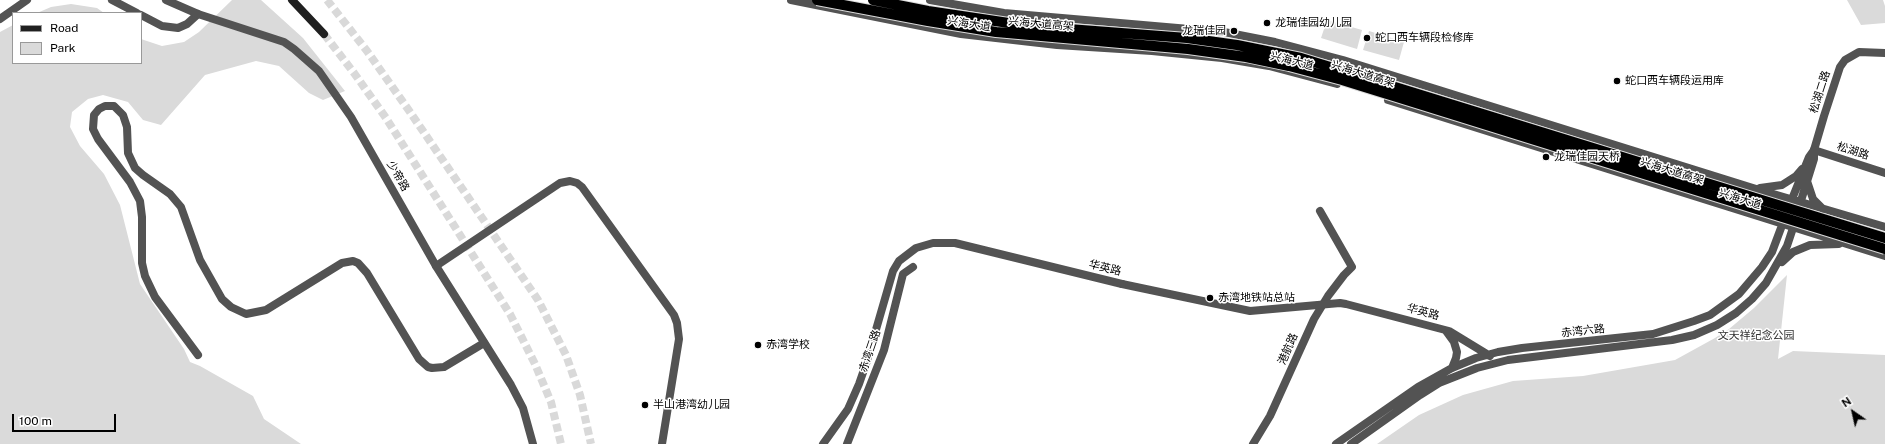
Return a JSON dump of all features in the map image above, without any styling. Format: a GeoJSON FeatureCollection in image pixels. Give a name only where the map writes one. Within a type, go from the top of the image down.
{"type":"FeatureCollection","features":[{"type":"Feature","properties":{"kind":"main road"},"geometry":{"type":"LineString","coordinates":[[292,0],[324,34]]}},
{"type":"Feature","properties":{"kind":"main road","name":"兴海大道高架"},"geometry":{"type":"LineString","coordinates":[[817,0],[996,32],[1188,49],[1246,57],[1289,66],[1342,80],[1885,249]]}},
{"type":"Feature","properties":{"kind":"main road","name":"兴海大道高架"},"geometry":{"type":"LineString","coordinates":[[872,0],[928,11],[1029,26],[1187,38],[1237,45],[1301,58],[1885,238]]}},
{"type":"Feature","properties":{"kind":"street"},"geometry":{"type":"LineString","coordinates":[[0,19],[27,0]]}},
{"type":"Feature","properties":{"kind":"street"},"geometry":{"type":"LineString","coordinates":[[112,0],[135,12]]}},
{"type":"Feature","properties":{"kind":"street","name":"少帝路"},"geometry":{"type":"LineString","coordinates":[[166,0],[198,14],[284,42],[314,66],[351,117],[436,266],[517,395],[533,444]]}},
{"type":"Feature","properties":{"kind":"street","name":"兴海大道"},"geometry":{"type":"LineString","coordinates":[[791,0],[924,27],[1003,40],[1152,51],[1222,58],[1269,66],[1340,84],[1885,256]]}},
{"type":"Feature","properties":{"kind":"street","name":"兴海大道"},"geometry":{"type":"LineString","coordinates":[[930,0],[1004,13],[1216,32],[1275,42],[1343,60],[1800,203],[1885,227]]}},
{"type":"Feature","properties":{"kind":"street"},"geometry":{"type":"LineString","coordinates":[[142,16],[162,26],[178,28],[187,24],[198,14]]}},
{"type":"Feature","properties":{"kind":"street","name":"松湖二路"},"geometry":{"type":"LineString","coordinates":[[1814,150],[1840,67],[1845,60],[1859,52],[1885,53]]}},
{"type":"Feature","properties":{"kind":"street"},"geometry":{"type":"LineString","coordinates":[[198,355],[155,297],[145,276],[142,263],[142,217],[140,200],[130,182],[98,139],[93,129],[94,116],[105,106],[117,108],[123,115],[127,127],[128,152],[135,168],[170,194],[180,206],[200,260],[222,299],[231,307],[246,314],[266,310],[342,263],[353,261],[358,263],[367,273],[419,359],[428,367],[444,367],[484,343]]}},
{"type":"Feature","properties":{"kind":"street"},"geometry":{"type":"LineString","coordinates":[[1791,200],[1809,157],[1814,150]]}},
{"type":"Feature","properties":{"kind":"street"},"geometry":{"type":"LineString","coordinates":[[1800,203],[1814,159],[1814,150]]}},
{"type":"Feature","properties":{"kind":"street","name":"松湖路"},"geometry":{"type":"LineString","coordinates":[[1814,150],[1885,173]]}},
{"type":"Feature","properties":{"kind":"street"},"geometry":{"type":"LineString","coordinates":[[1753,188],[1775,188],[1796,176],[1806,166]]}},
{"type":"Feature","properties":{"kind":"street"},"geometry":{"type":"LineString","coordinates":[[1807,180],[1813,199],[1825,210]]}},
{"type":"Feature","properties":{"kind":"street"},"geometry":{"type":"LineString","coordinates":[[436,266],[560,183],[570,181],[577,183],[582,187],[674,315],[677,323],[679,339],[662,444]]}},
{"type":"Feature","properties":{"kind":"street","name":"赤湾六路"},"geometry":{"type":"LineString","coordinates":[[1336,444],[1394,402],[1430,379],[1452,368],[1488,354],[1522,348],[1653,334],[1699,319],[1726,305],[1752,280],[1772,252],[1791,200]]}},
{"type":"Feature","properties":{"kind":"street","name":"赤湾六路"},"geometry":{"type":"LineString","coordinates":[[1351,444],[1416,398],[1439,384],[1477,368],[1500,362],[1650,344],[1694,335],[1716,325],[1736,313],[1752,299],[1776,268],[1787,246],[1794,227],[1800,203]]}},
{"type":"Feature","properties":{"kind":"street","name":"港航路"},"geometry":{"type":"LineString","coordinates":[[1253,444],[1270,416],[1322,304],[1352,267],[1320,211]]}},
{"type":"Feature","properties":{"kind":"street","name":"华英路"},"geometry":{"type":"LineString","coordinates":[[823,444],[848,409],[859,384],[893,271],[899,262],[916,248],[932,243],[955,243],[1122,284],[1250,311],[1322,304],[1346,304],[1446,330],[1500,362]]}},
{"type":"Feature","properties":{"kind":"street"},"geometry":{"type":"LineString","coordinates":[[1776,268],[1793,252],[1801,248],[1822,244],[1848,244]]}},
{"type":"Feature","properties":{"kind":"street","name":"赤湾三路"},"geometry":{"type":"LineString","coordinates":[[847,444],[884,350],[903,274],[913,267]]}},
{"type":"Feature","properties":{"kind":"street"},"geometry":{"type":"LineString","coordinates":[[1446,330],[1454,342],[1457,352],[1452,368]]}},
{"type":"Feature","properties":{"kind":"green space"},"geometry":{"type":"Polygon","coordinates":[[[232,0],[261,0],[303,38],[345,91],[323,100],[309,93],[279,66],[256,61],[205,75],[161,125],[143,120],[128,102],[103,95],[88,99],[72,112],[70,127],[80,146],[104,174],[120,205],[140,284],[184,349],[190,362],[200,366],[253,396],[264,419],[301,444],[0,444],[0,32],[12,26],[12,64],[142,64],[142,39],[162,46],[184,42],[199,32],[232,0]]]}},
{"type":"Feature","properties":{"kind":"green space"},"geometry":{"type":"Polygon","coordinates":[[[1847,0],[1883,0],[1885,6],[1885,23],[1861,25],[1847,0]]]}},
{"type":"Feature","properties":{"kind":"green space"},"geometry":{"type":"Polygon","coordinates":[[[71,4],[97,8],[103,12],[39,12],[51,7],[71,4]]]}},
{"type":"Feature","properties":{"kind":"green space"},"geometry":{"type":"Polygon","coordinates":[[[1327,20],[1362,30],[1357,49],[1321,38],[1327,20]]]}},
{"type":"Feature","properties":{"kind":"green space"},"geometry":{"type":"Polygon","coordinates":[[[1369,31],[1404,42],[1399,60],[1363,50],[1369,31]]]}},
{"type":"Feature","properties":{"kind":"green space","name":"文天祥纪念公园"},"geometry":{"type":"Polygon","coordinates":[[[1787,275],[1778,359],[1793,351],[1885,355],[1885,444],[1377,444],[1419,415],[1463,395],[1513,381],[1583,376],[1675,360],[1729,329],[1754,308],[1787,275]]]}},
{"type":"Feature","properties":{"kind":"tunnel"},"geometry":{"type":"LineString","coordinates":[[327,0],[367,51],[410,112],[538,300],[566,355],[580,395],[591,444]]}},
{"type":"Feature","properties":{"kind":"tunnel"},"geometry":{"type":"LineString","coordinates":[[324,34],[386,118],[510,314],[535,364],[551,402],[561,444]]}},
{"type":"Feature","properties":{"kind":"place","name":"龙瑞佳园幼儿园"},"geometry":{"type":"Point","coordinates":[1267,23]}},
{"type":"Feature","properties":{"kind":"place","name":"龙瑞佳园"},"geometry":{"type":"Point","coordinates":[1234,31]}},
{"type":"Feature","properties":{"kind":"place","name":"蛇口西车辆段检修库"},"geometry":{"type":"Point","coordinates":[1367,38]}},
{"type":"Feature","properties":{"kind":"place","name":"蛇口西车辆段运用库"},"geometry":{"type":"Point","coordinates":[1617,81]}},
{"type":"Feature","properties":{"kind":"place","name":"龙瑞佳园天桥"},"geometry":{"type":"Point","coordinates":[1546,157]}},
{"type":"Feature","properties":{"kind":"place","name":"赤湾地铁站总站"},"geometry":{"type":"Point","coordinates":[1210,298]}},
{"type":"Feature","properties":{"kind":"place","name":"赤湾学校"},"geometry":{"type":"Point","coordinates":[758,345]}},
{"type":"Feature","properties":{"kind":"place","name":"半山港湾幼儿园"},"geometry":{"type":"Point","coordinates":[645,405]}}]}
